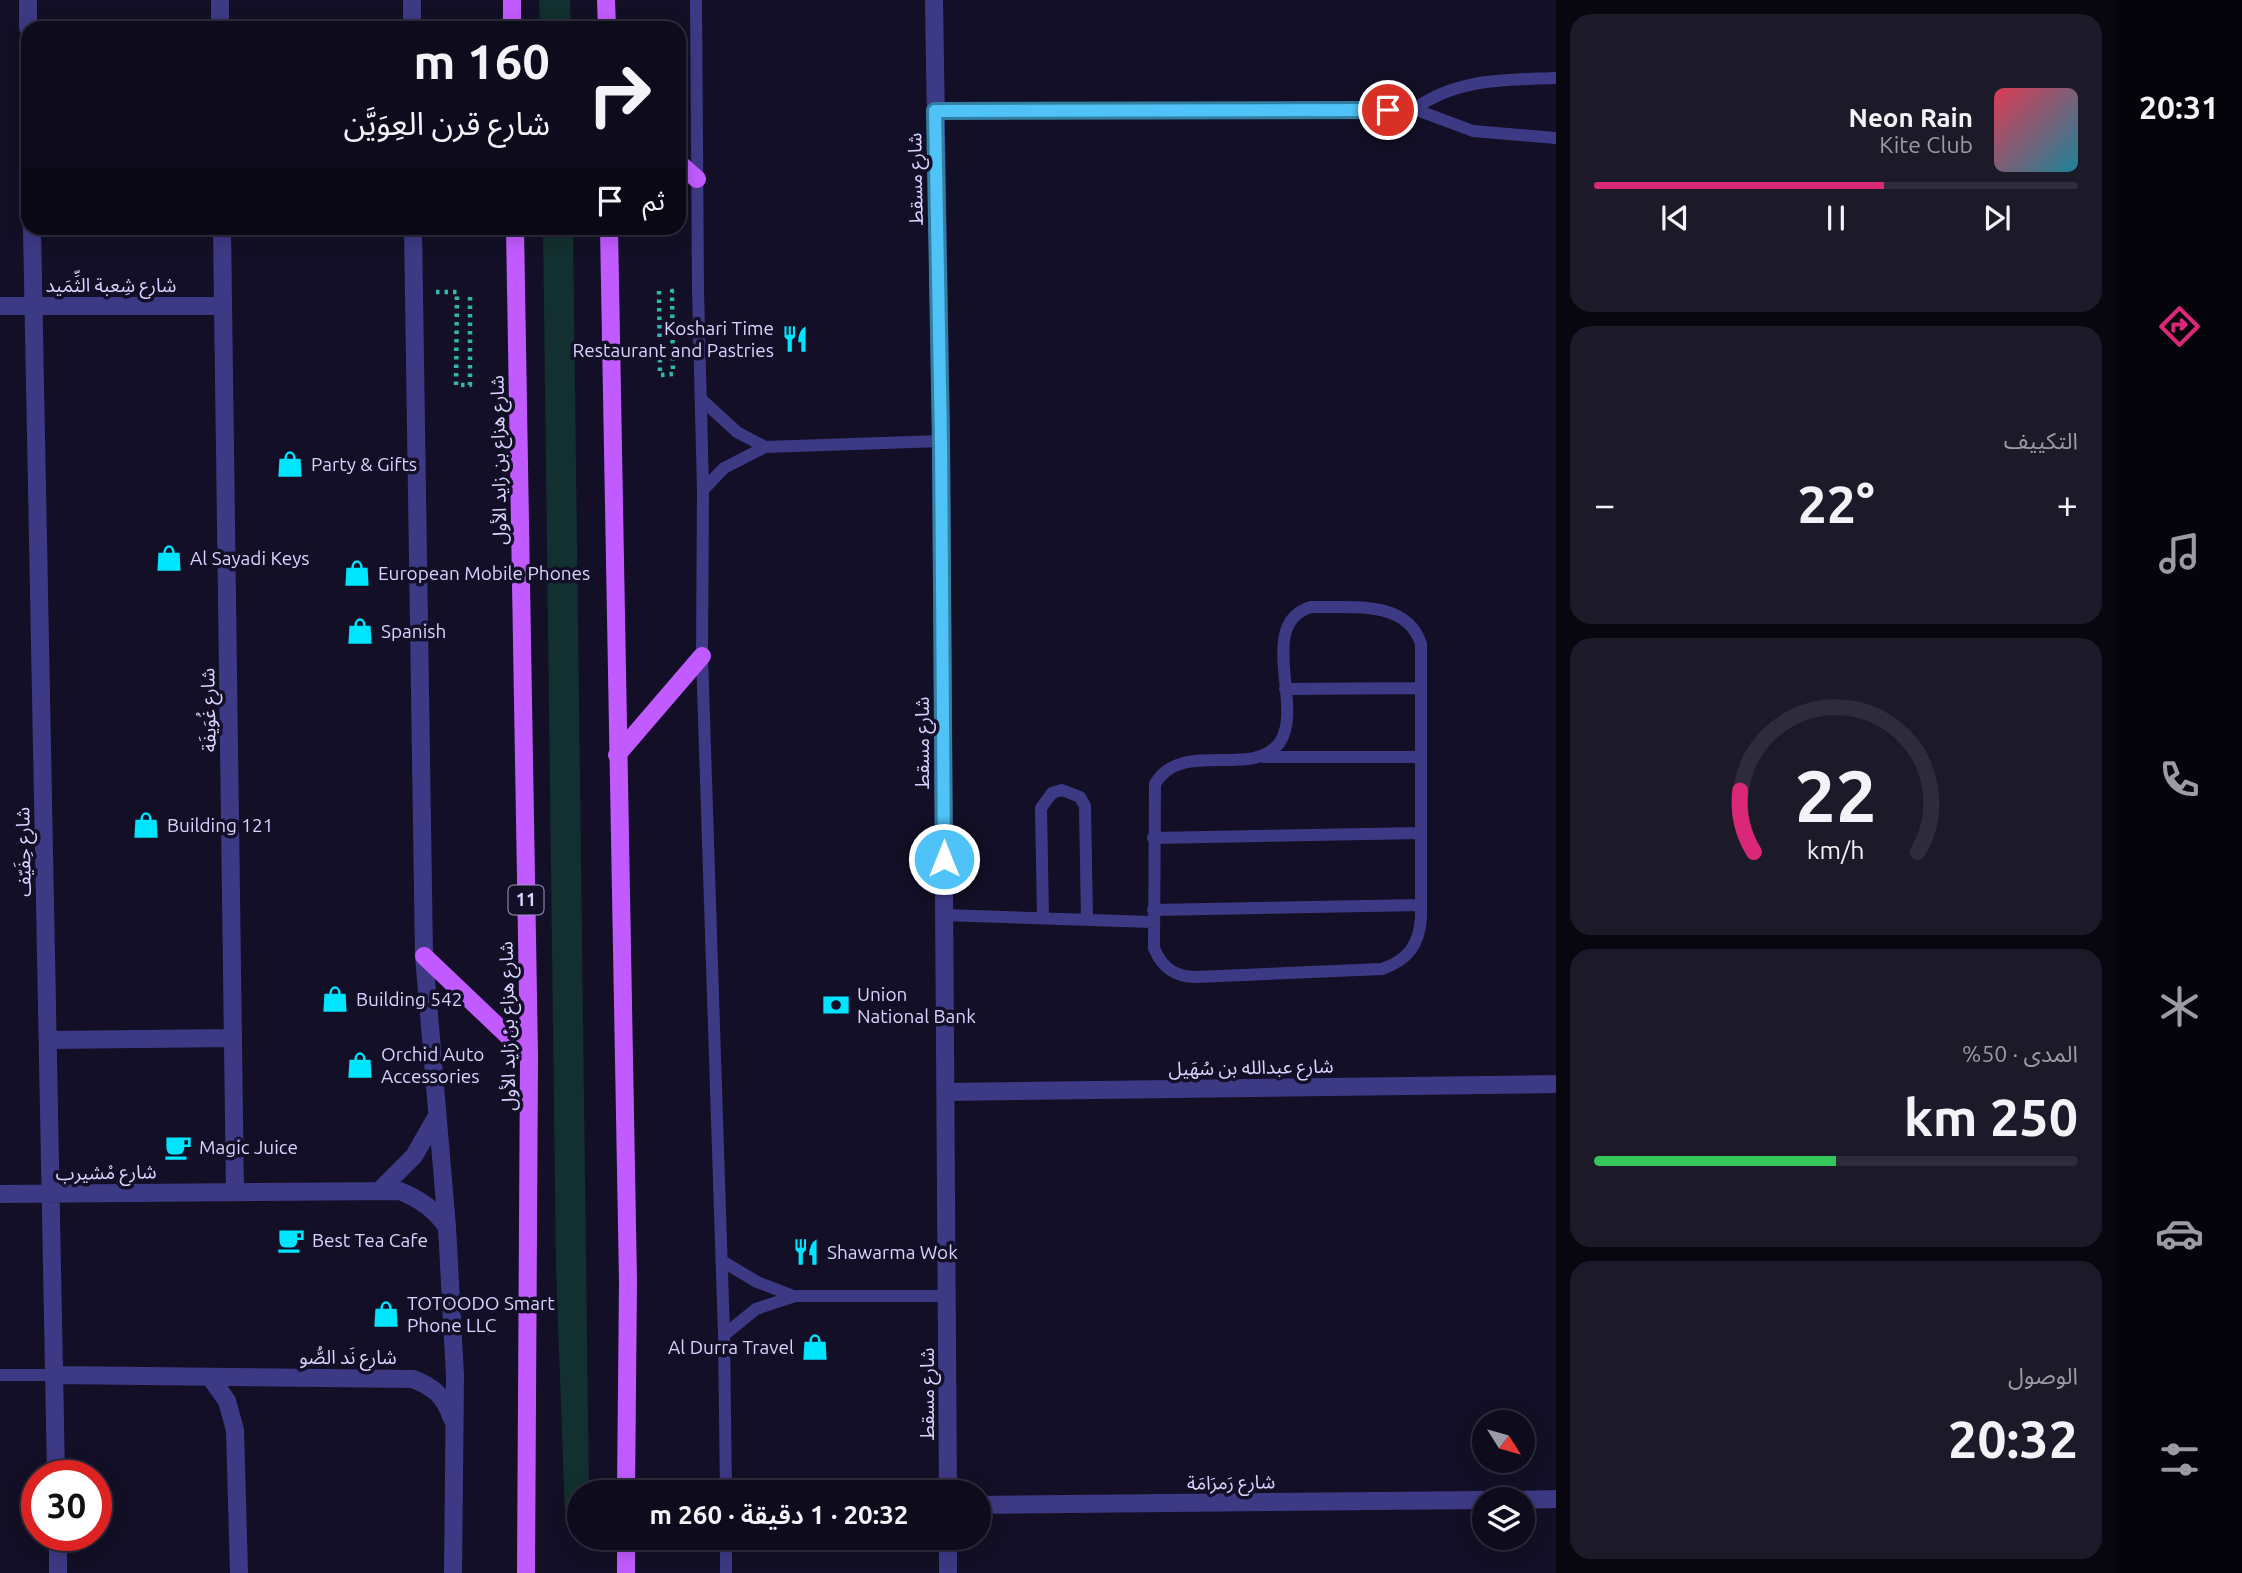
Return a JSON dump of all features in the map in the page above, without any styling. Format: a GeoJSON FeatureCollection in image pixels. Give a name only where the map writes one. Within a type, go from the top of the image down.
{"type":"FeatureCollection","features":[{"type":"Feature","properties":{"kind":"main road"},"geometry":{"type":"LineString","coordinates":[[512,0],[512,21]]}},
{"type":"Feature","properties":{"kind":"main road"},"geometry":{"type":"LineString","coordinates":[[606,0],[607,21]]}},
{"type":"Feature","properties":{"kind":"main road"},"geometry":{"type":"LineString","coordinates":[[686,170],[696,179]]}},
{"type":"Feature","properties":{"kind":"main road","name":"شارع هزاع بن زايد الأول"},"geometry":{"type":"LineString","coordinates":[[515,235],[529,1056],[526,1573]]}},
{"type":"Feature","properties":{"kind":"main road"},"geometry":{"type":"LineString","coordinates":[[609,235],[628,1281],[626,1480]]}},
{"type":"Feature","properties":{"kind":"main road"},"geometry":{"type":"LineString","coordinates":[[617,755],[702,656]]}},
{"type":"Feature","properties":{"kind":"main road"},"geometry":{"type":"LineString","coordinates":[[424,956],[529,1056]]}},
{"type":"Feature","properties":{"kind":"main road"},"geometry":{"type":"LineString","coordinates":[[625,1573],[626,1550]]}},
{"type":"Feature","properties":{"kind":"street"},"geometry":{"type":"LineString","coordinates":[[28,0],[28,21]]}},
{"type":"Feature","properties":{"kind":"street"},"geometry":{"type":"LineString","coordinates":[[220,0],[220,21]]}},
{"type":"Feature","properties":{"kind":"street"},"geometry":{"type":"LineString","coordinates":[[412,0],[412,21]]}},
{"type":"Feature","properties":{"kind":"street","name":"شارع مسقط"},"geometry":{"type":"LineString","coordinates":[[934,0],[941,441],[948,1480]]}},
{"type":"Feature","properties":{"kind":"street","name":"شارع حِفَيّف"},"geometry":{"type":"LineString","coordinates":[[32,235],[56,1460]]}},
{"type":"Feature","properties":{"kind":"street","name":"شارع غُوَيفَة"},"geometry":{"type":"LineString","coordinates":[[222,235],[235,1192]]}},
{"type":"Feature","properties":{"kind":"street"},"geometry":{"type":"LineString","coordinates":[[413,235],[424,956],[447,1227],[456,1401],[453,1433],[453,1573]]}},
{"type":"Feature","properties":{"kind":"street","name":"شارع شِعبة الثِّمَيد"},"geometry":{"type":"LineString","coordinates":[[0,306],[223,306]]}},
{"type":"Feature","properties":{"kind":"street"},"geometry":{"type":"LineString","coordinates":[[48,1040],[233,1038]]}},
{"type":"Feature","properties":{"kind":"street","name":"شارع عبدالله بن سُهَيل"},"geometry":{"type":"LineString","coordinates":[[946,1093],[1556,1084]]}},
{"type":"Feature","properties":{"kind":"street"},"geometry":{"type":"LineString","coordinates":[[380,1190],[414,1156],[438,1114]]}},
{"type":"Feature","properties":{"kind":"street","name":"شارع مْشيرب"},"geometry":{"type":"LineString","coordinates":[[0,1194],[400,1191],[419,1199],[435,1211],[447,1227]]}},
{"type":"Feature","properties":{"kind":"street","name":"شارع نَد الصُّو"},"geometry":{"type":"LineString","coordinates":[[54,1375],[413,1379],[427,1384],[447,1404],[453,1433]]}},
{"type":"Feature","properties":{"kind":"street"},"geometry":{"type":"LineString","coordinates":[[210,1377],[227,1401],[235,1430],[239,1573]]}},
{"type":"Feature","properties":{"kind":"street"},"geometry":{"type":"LineString","coordinates":[[1535,1500],[1556,1499]]}},
{"type":"Feature","properties":{"kind":"street","name":"شارع رَمرَامَة"},"geometry":{"type":"LineString","coordinates":[[991,1505],[1472,1500]]}},
{"type":"Feature","properties":{"kind":"street"},"geometry":{"type":"LineString","coordinates":[[948,1550],[948,1573]]}},
{"type":"Feature","properties":{"kind":"street"},"geometry":{"type":"LineString","coordinates":[[58,1551],[58,1573]]}},
{"type":"Feature","properties":{"kind":"lane"},"geometry":{"type":"LineString","coordinates":[[696,0],[696,179],[703,490],[702,656],[722,1261],[726,1480]]}},
{"type":"Feature","properties":{"kind":"lane"},"geometry":{"type":"LineString","coordinates":[[1414,110],[1447,90],[1476,82],[1556,78]]}},
{"type":"Feature","properties":{"kind":"lane"},"geometry":{"type":"LineString","coordinates":[[935,111],[1414,110],[1473,131],[1556,138]]}},
{"type":"Feature","properties":{"kind":"lane"},"geometry":{"type":"LineString","coordinates":[[701,400],[737,432],[765,447]]}},
{"type":"Feature","properties":{"kind":"lane"},"geometry":{"type":"LineString","coordinates":[[703,490],[724,468],[765,447],[941,441]]}},
{"type":"Feature","properties":{"kind":"lane"},"geometry":{"type":"LineString","coordinates":[[1259,757],[1274,749],[1284,735],[1285,632],[1294,615],[1311,607],[1379,610],[1402,616],[1411,623],[1421,644],[1420,688],[1421,757],[1421,833],[1420,932],[1416,945],[1407,956],[1382,969],[1185,977],[1165,967],[1158,958],[1152,916],[1153,792],[1164,770],[1179,763],[1259,757],[1421,757]]}},
{"type":"Feature","properties":{"kind":"lane"},"geometry":{"type":"LineString","coordinates":[[1285,689],[1420,688]]}},
{"type":"Feature","properties":{"kind":"lane"},"geometry":{"type":"LineString","coordinates":[[1043,918],[1041,808],[1045,799],[1062,790],[1080,797],[1085,806],[1087,920]]}},
{"type":"Feature","properties":{"kind":"lane"},"geometry":{"type":"LineString","coordinates":[[1153,838],[1421,833]]}},
{"type":"Feature","properties":{"kind":"lane"},"geometry":{"type":"LineString","coordinates":[[944,915],[1087,920],[1420,905]]}},
{"type":"Feature","properties":{"kind":"lane"},"geometry":{"type":"LineString","coordinates":[[722,1261],[757,1282],[795,1296]]}},
{"type":"Feature","properties":{"kind":"lane"},"geometry":{"type":"LineString","coordinates":[[724,1335],[756,1309],[795,1296],[947,1296]]}},
{"type":"Feature","properties":{"kind":"lane"},"geometry":{"type":"LineString","coordinates":[[0,1375],[54,1375]]}},
{"type":"Feature","properties":{"kind":"lane"},"geometry":{"type":"LineString","coordinates":[[726,1550],[726,1573]]}},
{"type":"Feature","properties":{"kind":"path"},"geometry":{"type":"LineString","coordinates":[[659,291],[660,375],[673,374],[672,291]]}},
{"type":"Feature","properties":{"kind":"path"},"geometry":{"type":"LineString","coordinates":[[457,292],[456,385],[470,385],[470,292]]}},
{"type":"Feature","properties":{"kind":"green space"},"geometry":{"type":"Polygon","coordinates":[[[539,0],[570,0],[571,21],[540,21],[539,0]]]}},
{"type":"Feature","properties":{"kind":"green space"},"geometry":{"type":"Polygon","coordinates":[[[543,235],[573,235],[589,1480],[567,1480],[565,1515],[556,1269],[543,235]]]}},
{"type":"Feature","properties":{"kind":"place","name":"Koshari Time Restaurant and Pastries"},"geometry":{"type":"Point","coordinates":[795,339]}},
{"type":"Feature","properties":{"kind":"place","name":"Party & Gifts"},"geometry":{"type":"Point","coordinates":[290,464]}},
{"type":"Feature","properties":{"kind":"place","name":"Al Sayadi Keys"},"geometry":{"type":"Point","coordinates":[169,558]}},
{"type":"Feature","properties":{"kind":"place","name":"European Mobile Phones"},"geometry":{"type":"Point","coordinates":[357,573]}},
{"type":"Feature","properties":{"kind":"place","name":"Spanish"},"geometry":{"type":"Point","coordinates":[360,631]}},
{"type":"Feature","properties":{"kind":"place","name":"Building 121"},"geometry":{"type":"Point","coordinates":[146,825]}},
{"type":"Feature","properties":{"kind":"place","name":"Building 542"},"geometry":{"type":"Point","coordinates":[335,999]}},
{"type":"Feature","properties":{"kind":"place","name":"Union National Bank"},"geometry":{"type":"Point","coordinates":[836,1005]}},
{"type":"Feature","properties":{"kind":"place","name":"Orchid Auto Accessories"},"geometry":{"type":"Point","coordinates":[360,1065]}},
{"type":"Feature","properties":{"kind":"place","name":"Magic Juice"},"geometry":{"type":"Point","coordinates":[178,1147]}},
{"type":"Feature","properties":{"kind":"place","name":"Best Tea Cafe"},"geometry":{"type":"Point","coordinates":[291,1240]}},
{"type":"Feature","properties":{"kind":"place","name":"Shawarma Wok"},"geometry":{"type":"Point","coordinates":[806,1252]}},
{"type":"Feature","properties":{"kind":"place","name":"TOTOODO Smart Phone LLC"},"geometry":{"type":"Point","coordinates":[386,1314]}},
{"type":"Feature","properties":{"kind":"place","name":"Al Durra Travel"},"geometry":{"type":"Point","coordinates":[815,1347]}},
{"type":"Feature","properties":{"kind":"route"},"geometry":{"type":"LineString","coordinates":[[944,859],[935,111],[1388,110]]}}]}
